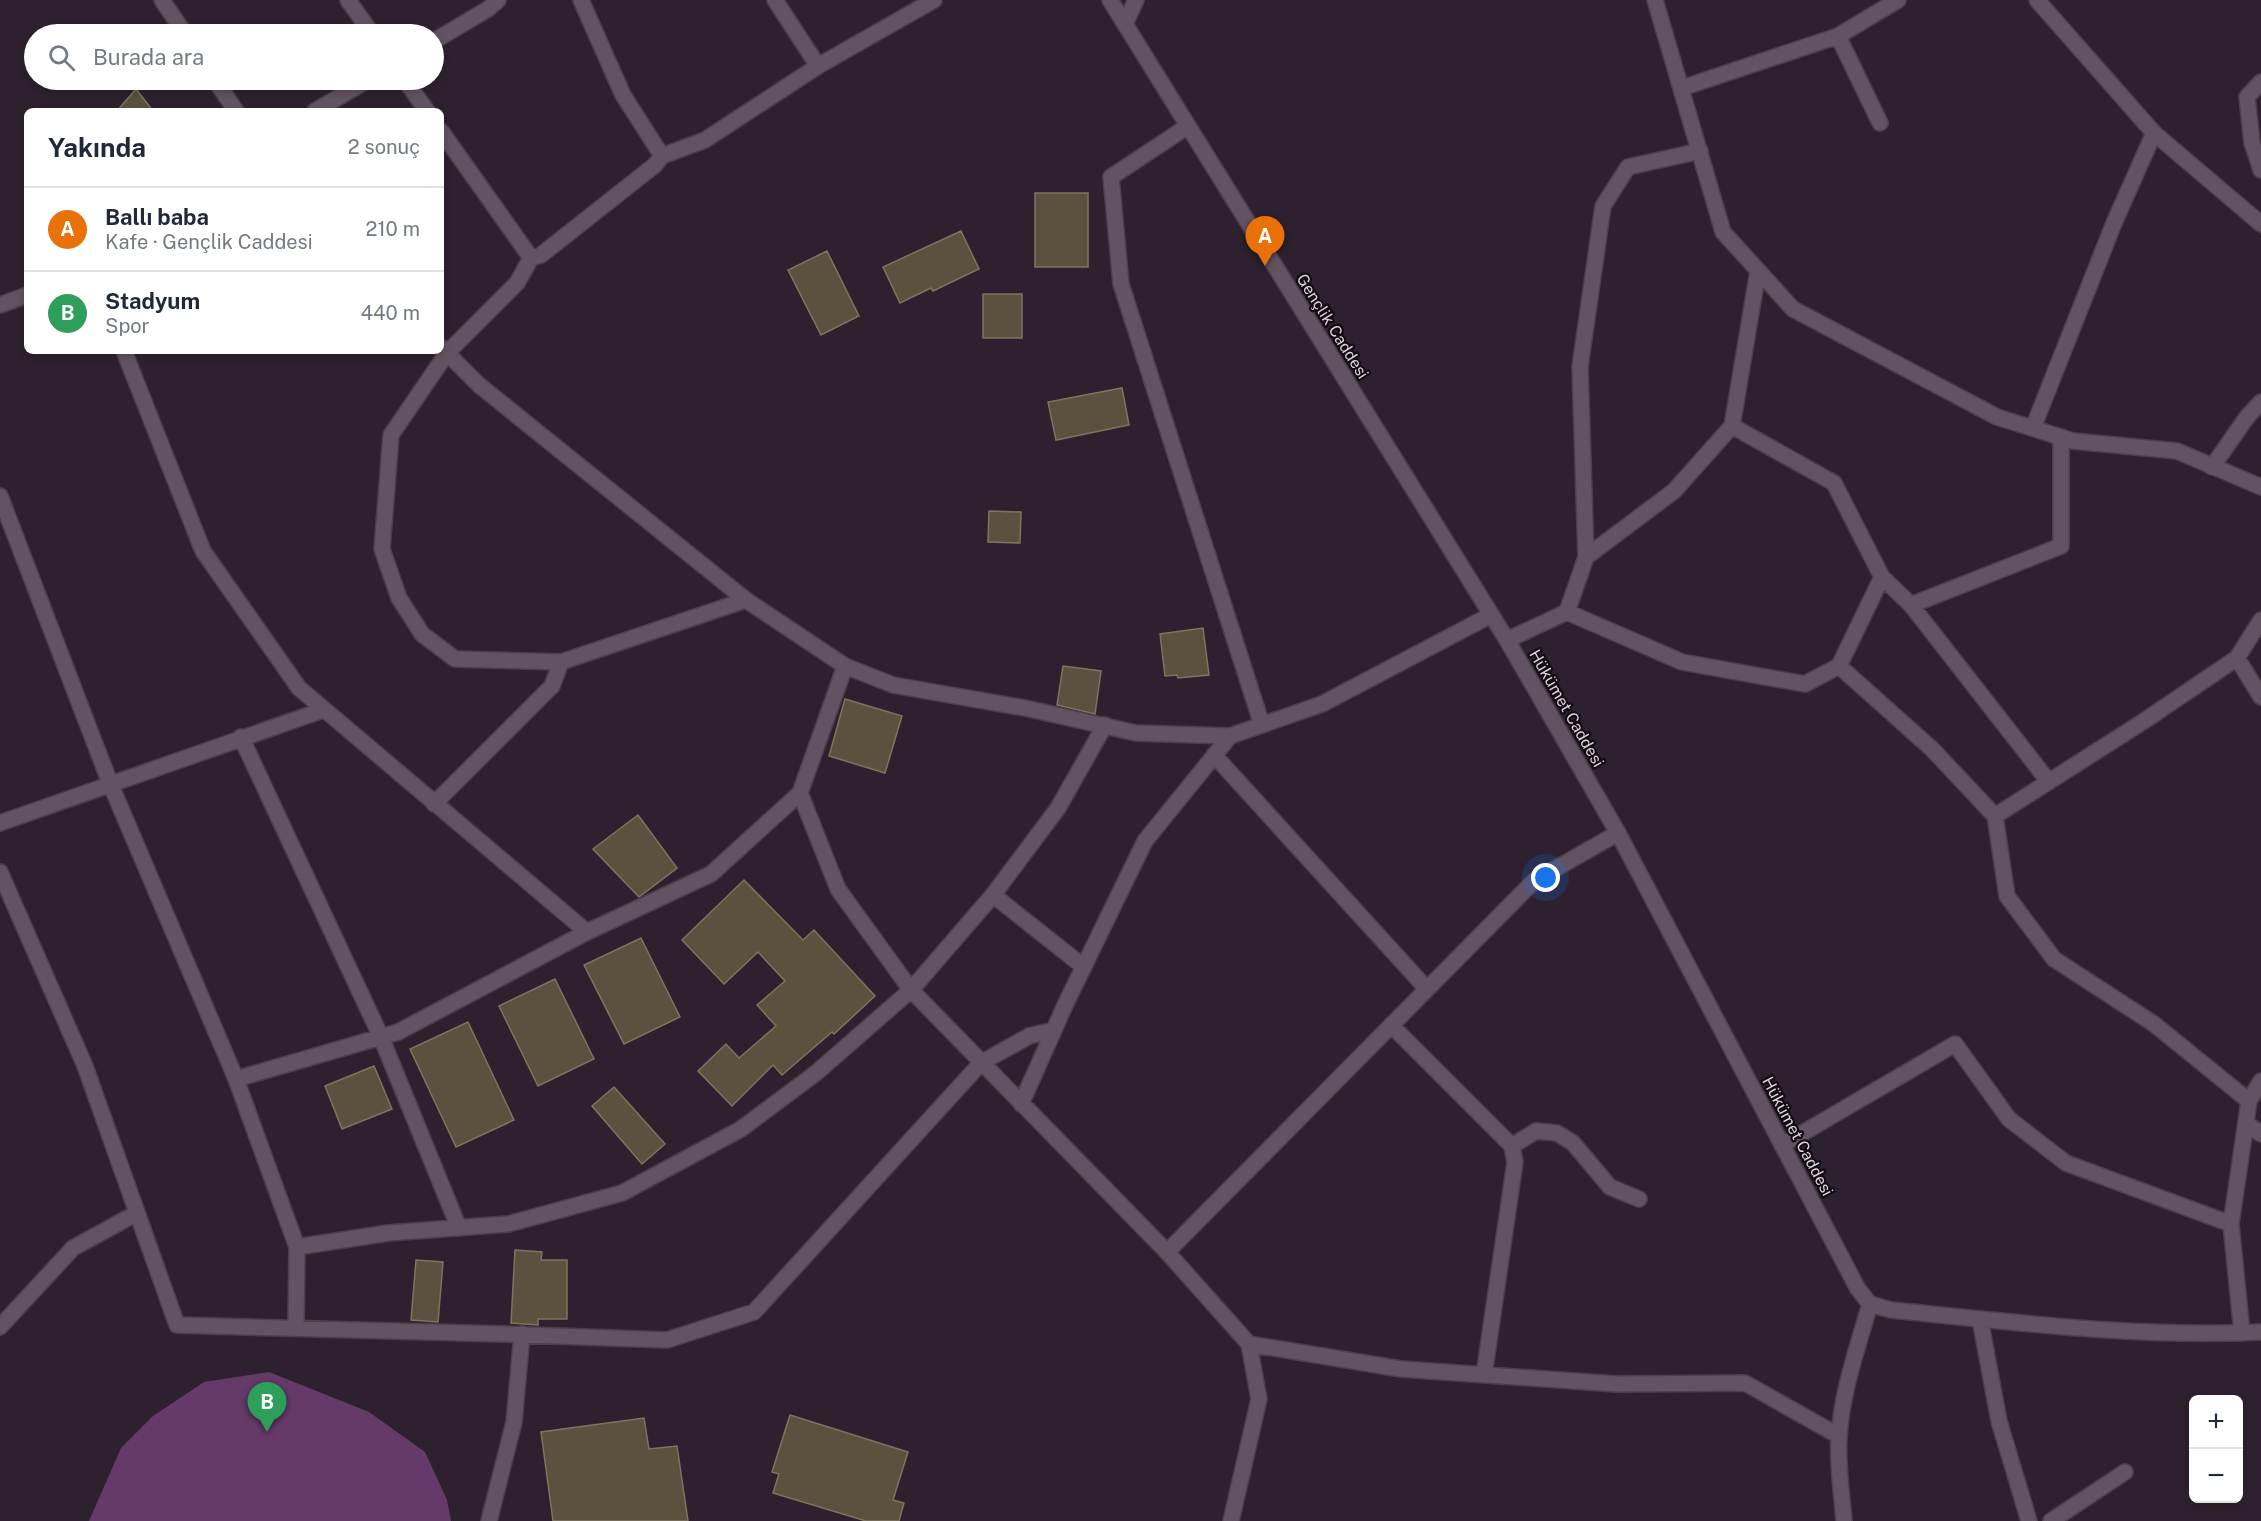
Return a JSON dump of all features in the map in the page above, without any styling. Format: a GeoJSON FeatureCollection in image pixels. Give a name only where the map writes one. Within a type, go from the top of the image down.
{"type":"FeatureCollection","features":[{"type":"Feature","properties":{"kind":"street"},"geometry":{"type":"LineString","coordinates":[[162,0],[178,24]]}},
{"type":"Feature","properties":{"kind":"street"},"geometry":{"type":"LineString","coordinates":[[348,0],[365,24]]}},
{"type":"Feature","properties":{"kind":"street"},"geometry":{"type":"LineString","coordinates":[[444,35],[488,9],[498,0]]}},
{"type":"Feature","properties":{"kind":"street"},"geometry":{"type":"LineString","coordinates":[[581,0],[622,95],[662,156]]}},
{"type":"Feature","properties":{"kind":"street"},"geometry":{"type":"LineString","coordinates":[[775,0],[818,66]]}},
{"type":"Feature","properties":{"kind":"street"},"geometry":{"type":"LineString","coordinates":[[934,0],[818,66],[705,140],[662,156],[655,165],[542,255],[531,258],[517,283],[444,350],[480,386],[746,600],[845,666],[893,685],[1025,708],[1136,733],[1230,736],[1322,704],[1491,615]]}},
{"type":"Feature","properties":{"kind":"street","name":"Gençlik Caddesi"},"geometry":{"type":"LineString","coordinates":[[1110,0],[1506,640]]}},
{"type":"Feature","properties":{"kind":"street"},"geometry":{"type":"LineString","coordinates":[[1125,24],[1136,0]]}},
{"type":"Feature","properties":{"kind":"street"},"geometry":{"type":"LineString","coordinates":[[1655,0],[1723,232],[1793,309],[1998,417],[2073,441],[2177,451],[2261,487]]}},
{"type":"Feature","properties":{"kind":"street"},"geometry":{"type":"LineString","coordinates":[[1682,88],[1838,36],[1898,0]]}},
{"type":"Feature","properties":{"kind":"street"},"geometry":{"type":"LineString","coordinates":[[2037,0],[2154,133],[2261,224]]}},
{"type":"Feature","properties":{"kind":"street"},"geometry":{"type":"LineString","coordinates":[[1838,36],[1880,123]]}},
{"type":"Feature","properties":{"kind":"street"},"geometry":{"type":"LineString","coordinates":[[2261,82],[2247,97],[2252,143],[2261,170]]}},
{"type":"Feature","properties":{"kind":"street"},"geometry":{"type":"LineString","coordinates":[[222,90],[234,108]]}},
{"type":"Feature","properties":{"kind":"street"},"geometry":{"type":"LineString","coordinates":[[320,108],[351,90]]}},
{"type":"Feature","properties":{"kind":"street"},"geometry":{"type":"LineString","coordinates":[[412,90],[425,108]]}},
{"type":"Feature","properties":{"kind":"street"},"geometry":{"type":"LineString","coordinates":[[1188,126],[1111,177],[1121,284],[1262,725]]}},
{"type":"Feature","properties":{"kind":"street"},"geometry":{"type":"LineString","coordinates":[[2033,428],[2114,223],[2154,133]]}},
{"type":"Feature","properties":{"kind":"street"},"geometry":{"type":"LineString","coordinates":[[444,135],[531,258]]}},
{"type":"Feature","properties":{"kind":"street"},"geometry":{"type":"LineString","coordinates":[[1506,640],[1567,612],[1586,557],[1580,368],[1603,207],[1628,167],[1700,152]]}},
{"type":"Feature","properties":{"kind":"street"},"geometry":{"type":"LineString","coordinates":[[1586,557],[1674,491],[1732,426],[1758,271]]}},
{"type":"Feature","properties":{"kind":"street"},"geometry":{"type":"LineString","coordinates":[[0,305],[24,296]]}},
{"type":"Feature","properties":{"kind":"street"},"geometry":{"type":"LineString","coordinates":[[125,354],[203,551],[299,688],[587,932]]}},
{"type":"Feature","properties":{"kind":"street"},"geometry":{"type":"LineString","coordinates":[[442,354],[391,435],[382,549],[399,598],[422,634],[455,659],[561,662],[746,600]]}},
{"type":"Feature","properties":{"kind":"street"},"geometry":{"type":"LineString","coordinates":[[2212,467],[2247,417],[2261,402]]}},
{"type":"Feature","properties":{"kind":"street"},"geometry":{"type":"LineString","coordinates":[[1732,426],[1834,483],[1882,577],[1911,605],[2049,782]]}},
{"type":"Feature","properties":{"kind":"street"},"geometry":{"type":"LineString","coordinates":[[1911,605],[2061,546],[2061,437]]}},
{"type":"Feature","properties":{"kind":"street"},"geometry":{"type":"LineString","coordinates":[[0,496],[110,783],[236,1079],[297,1247],[296,1328]]}},
{"type":"Feature","properties":{"kind":"street"},"geometry":{"type":"LineString","coordinates":[[1567,612],[1682,662],[1805,684],[1839,666],[1882,577]]}},
{"type":"Feature","properties":{"kind":"street"},"geometry":{"type":"LineString","coordinates":[[1995,816],[2144,722],[2237,658],[2261,620]]}},
{"type":"Feature","properties":{"kind":"street","name":"Hükümet Caddesi"},"geometry":{"type":"LineString","coordinates":[[1506,640],[1618,833],[1858,1289],[1870,1304]]}},
{"type":"Feature","properties":{"kind":"street"},"geometry":{"type":"LineString","coordinates":[[2237,658],[2261,697]]}},
{"type":"Feature","properties":{"kind":"street"},"geometry":{"type":"LineString","coordinates":[[434,804],[552,686],[561,662]]}},
{"type":"Feature","properties":{"kind":"street"},"geometry":{"type":"LineString","coordinates":[[236,1079],[398,1032],[587,932],[711,874],[800,793],[845,666]]}},
{"type":"Feature","properties":{"kind":"street"},"geometry":{"type":"LineString","coordinates":[[1839,666],[1932,749],[1995,816],[2007,896],[2054,958],[2154,1024],[2249,1101]]}},
{"type":"Feature","properties":{"kind":"street"},"geometry":{"type":"LineString","coordinates":[[0,823],[323,710]]}},
{"type":"Feature","properties":{"kind":"street"},"geometry":{"type":"LineString","coordinates":[[297,1247],[388,1233],[508,1224],[622,1193],[741,1128],[816,1073],[911,990],[993,895],[1058,808],[1105,725]]}},
{"type":"Feature","properties":{"kind":"street"},"geometry":{"type":"LineString","coordinates":[[1021,1104],[1145,841],[1230,736]]}},
{"type":"Feature","properties":{"kind":"street"},"geometry":{"type":"LineString","coordinates":[[241,737],[381,1037],[459,1228]]}},
{"type":"Feature","properties":{"kind":"street"},"geometry":{"type":"LineString","coordinates":[[1214,755],[1427,989]]}},
{"type":"Feature","properties":{"kind":"street"},"geometry":{"type":"LineString","coordinates":[[800,793],[838,889],[911,990],[1167,1252],[1249,1344],[1259,1399],[1231,1521]]}},
{"type":"Feature","properties":{"kind":"street"},"geometry":{"type":"LineString","coordinates":[[1167,1252],[1534,881],[1618,833]]}},
{"type":"Feature","properties":{"kind":"street"},"geometry":{"type":"LineString","coordinates":[[0,872],[85,1066],[177,1325],[667,1340],[754,1312],[981,1063],[1029,1036],[1054,1030]]}},
{"type":"Feature","properties":{"kind":"street"},"geometry":{"type":"LineString","coordinates":[[993,895],[1084,967]]}},
{"type":"Feature","properties":{"kind":"street"},"geometry":{"type":"LineString","coordinates":[[1392,1025],[1512,1146],[1515,1162],[1484,1375]]}},
{"type":"Feature","properties":{"kind":"street"},"geometry":{"type":"LineString","coordinates":[[1782,1144],[1955,1044],[2009,1119],[2066,1163],[2231,1224]]}},
{"type":"Feature","properties":{"kind":"street"},"geometry":{"type":"LineString","coordinates":[[2242,1333],[2231,1224],[2249,1101],[2261,1081]]}},
{"type":"Feature","properties":{"kind":"street"},"geometry":{"type":"LineString","coordinates":[[2246,1122],[2261,1134]]}},
{"type":"Feature","properties":{"kind":"street"},"geometry":{"type":"LineString","coordinates":[[1512,1146],[1536,1131],[1557,1133],[1573,1143],[1610,1187],[1639,1199]]}},
{"type":"Feature","properties":{"kind":"street"},"geometry":{"type":"LineString","coordinates":[[0,1327],[73,1248],[137,1213]]}},
{"type":"Feature","properties":{"kind":"street"},"geometry":{"type":"LineString","coordinates":[[1844,1521],[1838,1461],[1839,1436],[1849,1378],[1870,1304],[1891,1310],[2111,1332],[2261,1332]]}},
{"type":"Feature","properties":{"kind":"street"},"geometry":{"type":"LineString","coordinates":[[1980,1319],[1998,1421],[2029,1521]]}},
{"type":"Feature","properties":{"kind":"street"},"geometry":{"type":"LineString","coordinates":[[489,1521],[514,1422],[522,1334]]}},
{"type":"Feature","properties":{"kind":"street"},"geometry":{"type":"LineString","coordinates":[[1249,1344],[1401,1369],[1617,1384],[1745,1383],[1839,1436]]}},
{"type":"Feature","properties":{"kind":"street"},"geometry":{"type":"LineString","coordinates":[[2051,1521],[2125,1472]]}},
{"type":"Feature","properties":{"kind":"shaded area"},"geometry":{"type":"Polygon","coordinates":[[[269,1372],[369,1412],[425,1452],[447,1500],[451,1521],[89,1521],[121,1448],[153,1416],[204,1382],[269,1372]]]}},
{"type":"Feature","properties":{"kind":"building"},"geometry":{"type":"Polygon","coordinates":[[[137,90],[151,108],[120,108],[137,90]]]}},
{"type":"Feature","properties":{"kind":"building"},"geometry":{"type":"Polygon","coordinates":[[[1035,193],[1088,193],[1088,267],[1035,267],[1035,193]]]}},
{"type":"Feature","properties":{"kind":"building"},"geometry":{"type":"Polygon","coordinates":[[[961,231],[979,269],[933,291],[931,288],[900,303],[883,267],[961,231]]]}},
{"type":"Feature","properties":{"kind":"building"},"geometry":{"type":"Polygon","coordinates":[[[827,251],[859,316],[821,335],[788,270],[827,251]]]}},
{"type":"Feature","properties":{"kind":"building"},"geometry":{"type":"Polygon","coordinates":[[[983,294],[1022,294],[1022,338],[983,338],[983,294]]]}},
{"type":"Feature","properties":{"kind":"building"},"geometry":{"type":"Polygon","coordinates":[[[1122,388],[1129,425],[1056,440],[1048,402],[1122,388]]]}},
{"type":"Feature","properties":{"kind":"building"},"geometry":{"type":"Polygon","coordinates":[[[989,511],[1021,512],[1020,543],[988,542],[989,511]]]}},
{"type":"Feature","properties":{"kind":"building"},"geometry":{"type":"Polygon","coordinates":[[[1203,628],[1209,675],[1178,678],[1177,675],[1165,676],[1160,634],[1203,628]]]}},
{"type":"Feature","properties":{"kind":"building"},"geometry":{"type":"Polygon","coordinates":[[[1063,666],[1101,671],[1095,714],[1057,705],[1063,666]]]}},
{"type":"Feature","properties":{"kind":"building"},"geometry":{"type":"Polygon","coordinates":[[[845,699],[902,716],[885,773],[829,756],[845,699]]]}},
{"type":"Feature","properties":{"kind":"building"},"geometry":{"type":"Polygon","coordinates":[[[638,815],[677,868],[639,897],[593,849],[638,815]]]}},
{"type":"Feature","properties":{"kind":"building"},"geometry":{"type":"Polygon","coordinates":[[[744,880],[803,940],[814,930],[875,996],[834,1034],[832,1032],[782,1075],[773,1065],[732,1106],[698,1071],[726,1044],[739,1058],[776,1026],[757,1005],[785,981],[758,952],[724,984],[682,940],[744,880]]]}},
{"type":"Feature","properties":{"kind":"building"},"geometry":{"type":"Polygon","coordinates":[[[641,938],[680,1017],[624,1044],[584,965],[641,938]]]}},
{"type":"Feature","properties":{"kind":"building"},"geometry":{"type":"Polygon","coordinates":[[[555,979],[594,1059],[538,1086],[499,1006],[555,979]]]}},
{"type":"Feature","properties":{"kind":"building"},"geometry":{"type":"Polygon","coordinates":[[[468,1022],[514,1120],[456,1147],[410,1049],[468,1022]]]}},
{"type":"Feature","properties":{"kind":"building"},"geometry":{"type":"Polygon","coordinates":[[[374,1066],[392,1109],[342,1129],[325,1086],[374,1066]]]}},
{"type":"Feature","properties":{"kind":"building"},"geometry":{"type":"Polygon","coordinates":[[[614,1087],[665,1144],[642,1164],[592,1106],[614,1087]]]}},
{"type":"Feature","properties":{"kind":"building"},"geometry":{"type":"Polygon","coordinates":[[[515,1250],[542,1252],[541,1260],[567,1260],[567,1319],[538,1319],[538,1325],[511,1323],[515,1250]]]}},
{"type":"Feature","properties":{"kind":"building"},"geometry":{"type":"Polygon","coordinates":[[[416,1260],[443,1262],[438,1322],[411,1320],[416,1260]]]}},
{"type":"Feature","properties":{"kind":"building"},"geometry":{"type":"Polygon","coordinates":[[[790,1415],[908,1452],[893,1500],[904,1503],[899,1521],[866,1521],[773,1493],[779,1474],[772,1472],[790,1415]]]}},
{"type":"Feature","properties":{"kind":"building"},"geometry":{"type":"Polygon","coordinates":[[[644,1418],[649,1449],[677,1446],[688,1521],[553,1521],[541,1432],[644,1418]]]}},
{"type":"Feature","properties":{"kind":"place","name":"Ballı baba"},"geometry":{"type":"Point","coordinates":[1265,266]}},
{"type":"Feature","properties":{"kind":"place","name":"Stadyum"},"geometry":{"type":"Point","coordinates":[267,1432]}}]}
